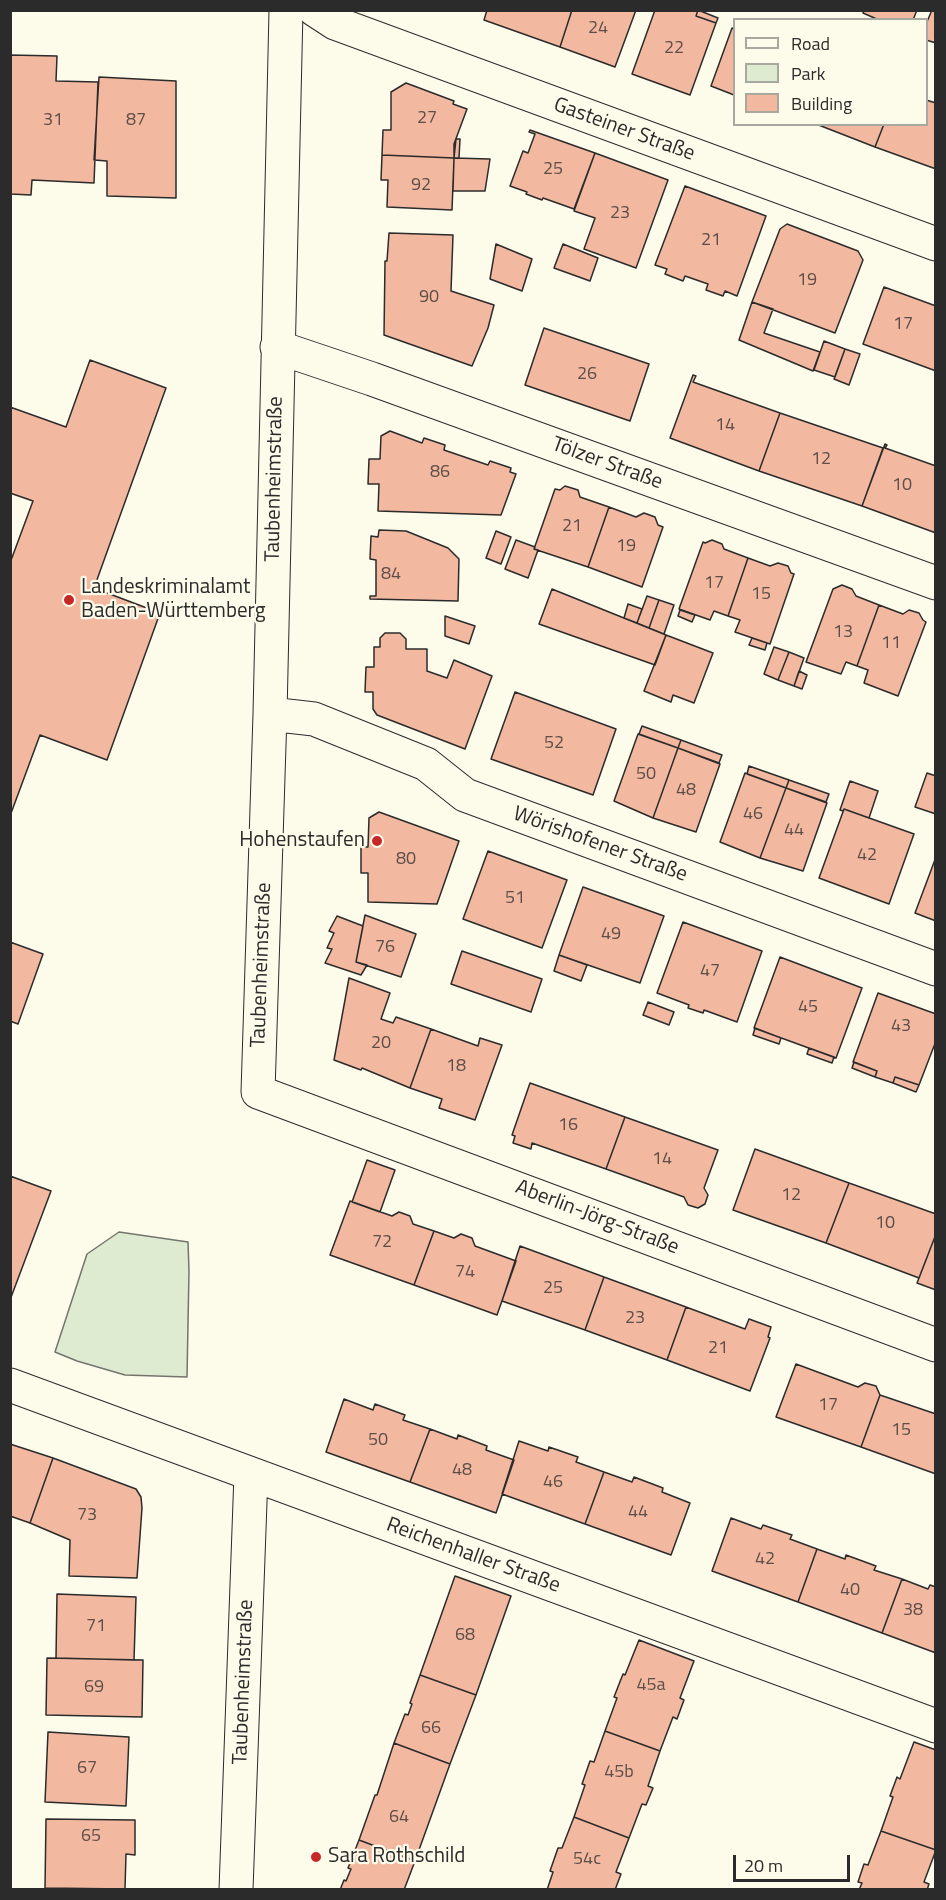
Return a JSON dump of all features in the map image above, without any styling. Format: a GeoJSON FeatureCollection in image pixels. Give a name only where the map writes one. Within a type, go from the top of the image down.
{"type":"FeatureCollection","features":[{"type":"Feature","properties":{"kind":"street","name":"Taubenheimstraße"},"geometry":{"type":"LineString","coordinates":[[258,1092],[270,714],[286,10]]}},
{"type":"Feature","properties":{"kind":"street","name":"Gasteiner Straße"},"geometry":{"type":"LineString","coordinates":[[315,10],[335,23],[936,244]]}},
{"type":"Feature","properties":{"kind":"street","name":"Tölzer Straße"},"geometry":{"type":"LineString","coordinates":[[277,347],[372,379],[936,583]]}},
{"type":"Feature","properties":{"kind":"street","name":"Wörishofener Straße"},"geometry":{"type":"LineString","coordinates":[[270,714],[314,719],[426,764],[465,795],[936,969]]}},
{"type":"Feature","properties":{"kind":"street","name":"Aberlin-Jörg-Straße"},"geometry":{"type":"LineString","coordinates":[[258,1092],[936,1345]]}},
{"type":"Feature","properties":{"kind":"street","name":"Reichenhaller Straße"},"geometry":{"type":"LineString","coordinates":[[10,1385],[936,1726]]}},
{"type":"Feature","properties":{"kind":"street","name":"Taubenheimstraße"},"geometry":{"type":"LineString","coordinates":[[236,1890],[251,1474]]}},
{"type":"Feature","properties":{"kind":"green space"},"geometry":{"type":"Polygon","coordinates":[[[119,1232],[188,1242],[187,1377],[125,1375],[55,1352],[87,1254],[119,1232]]]}},
{"type":"Feature","properties":{"kind":"building"},"geometry":{"type":"Polygon","coordinates":[[[487,10],[572,10],[560,47],[484,20],[487,10]]]}},
{"type":"Feature","properties":{"kind":"building"},"geometry":{"type":"Polygon","coordinates":[[[572,10],[636,10],[615,67],[560,47],[572,10]]]}},
{"type":"Feature","properties":{"kind":"building"},"geometry":{"type":"Polygon","coordinates":[[[655,10],[698,10],[696,16],[716,23],[690,95],[632,74],[655,10]]]}},
{"type":"Feature","properties":{"kind":"building"},"geometry":{"type":"Polygon","coordinates":[[[698,10],[718,18],[716,23],[696,16],[698,10]]]}},
{"type":"Feature","properties":{"kind":"building"},"geometry":{"type":"Polygon","coordinates":[[[864,10],[917,10],[914,18],[874,18],[863,13],[864,10]]]}},
{"type":"Feature","properties":{"kind":"building"},"geometry":{"type":"Polygon","coordinates":[[[932,10],[936,10],[936,43],[928,41],[928,19],[932,10]]]}},
{"type":"Feature","properties":{"kind":"building"},"geometry":{"type":"Polygon","coordinates":[[[732,28],[733,95],[711,86],[732,28]]]}},
{"type":"Feature","properties":{"kind":"building"},"geometry":{"type":"Polygon","coordinates":[[[10,55],[57,56],[56,81],[98,82],[94,183],[32,180],[31,195],[10,194],[10,55]]]}},
{"type":"Feature","properties":{"kind":"building"},"geometry":{"type":"Polygon","coordinates":[[[99,77],[176,81],[176,198],[107,196],[107,161],[94,160],[99,77]]]}},
{"type":"Feature","properties":{"kind":"building"},"geometry":{"type":"Polygon","coordinates":[[[406,83],[454,101],[453,104],[467,109],[454,144],[454,158],[382,155],[383,130],[391,130],[391,92],[406,83]]]}},
{"type":"Feature","properties":{"kind":"building"},"geometry":{"type":"Polygon","coordinates":[[[928,101],[936,103],[936,169],[875,147],[883,126],[928,126],[928,101]]]}},
{"type":"Feature","properties":{"kind":"building"},"geometry":{"type":"Polygon","coordinates":[[[821,126],[883,126],[875,147],[821,126]]]}},
{"type":"Feature","properties":{"kind":"building"},"geometry":{"type":"Polygon","coordinates":[[[530,130],[595,153],[574,209],[543,198],[542,200],[510,186],[523,151],[528,153],[535,134],[529,132],[530,130]]]}},
{"type":"Feature","properties":{"kind":"building"},"geometry":{"type":"Polygon","coordinates":[[[456,139],[460,139],[459,158],[454,158],[456,139]]]}},
{"type":"Feature","properties":{"kind":"building"},"geometry":{"type":"Polygon","coordinates":[[[595,153],[668,180],[636,268],[584,249],[595,218],[574,211],[595,153]]]}},
{"type":"Feature","properties":{"kind":"building"},"geometry":{"type":"Polygon","coordinates":[[[382,155],[454,158],[452,210],[387,207],[388,180],[381,180],[382,155]]]}},
{"type":"Feature","properties":{"kind":"building"},"geometry":{"type":"Polygon","coordinates":[[[454,158],[490,159],[485,191],[453,191],[454,158]]]}},
{"type":"Feature","properties":{"kind":"building"},"geometry":{"type":"Polygon","coordinates":[[[685,186],[766,216],[737,296],[725,291],[723,296],[706,290],[708,284],[685,276],[683,281],[665,274],[667,269],[655,265],[685,186]]]}},
{"type":"Feature","properties":{"kind":"building"},"geometry":{"type":"Polygon","coordinates":[[[787,224],[858,251],[863,260],[835,333],[752,302],[780,229],[787,224]]]}},
{"type":"Feature","properties":{"kind":"building"},"geometry":{"type":"Polygon","coordinates":[[[389,233],[453,235],[451,291],[494,305],[488,328],[472,366],[384,335],[385,261],[387,261],[389,233]]]}},
{"type":"Feature","properties":{"kind":"building"},"geometry":{"type":"Polygon","coordinates":[[[496,244],[532,259],[522,291],[490,279],[496,244]]]}},
{"type":"Feature","properties":{"kind":"building"},"geometry":{"type":"Polygon","coordinates":[[[563,244],[598,258],[590,281],[554,268],[563,244]]]}},
{"type":"Feature","properties":{"kind":"building"},"geometry":{"type":"Polygon","coordinates":[[[884,287],[936,306],[936,371],[863,344],[884,287]]]}},
{"type":"Feature","properties":{"kind":"building"},"geometry":{"type":"Polygon","coordinates":[[[752,302],[773,309],[764,333],[820,352],[813,371],[739,340],[752,302]]]}},
{"type":"Feature","properties":{"kind":"building"},"geometry":{"type":"Polygon","coordinates":[[[544,328],[649,364],[630,421],[525,385],[544,328]]]}},
{"type":"Feature","properties":{"kind":"building"},"geometry":{"type":"Polygon","coordinates":[[[824,341],[845,349],[835,377],[814,370],[824,341]]]}},
{"type":"Feature","properties":{"kind":"building"},"geometry":{"type":"Polygon","coordinates":[[[845,349],[860,354],[849,385],[834,379],[845,349]]]}},
{"type":"Feature","properties":{"kind":"building","name":"Landeskriminalamt Baden-Württemberg"},"geometry":{"type":"Polygon","coordinates":[[[90,360],[166,388],[94,588],[160,613],[107,760],[40,735],[10,816],[10,563],[33,501],[10,493],[10,407],[66,427],[90,360]]]}},
{"type":"Feature","properties":{"kind":"building"},"geometry":{"type":"Polygon","coordinates":[[[693,375],[696,376],[693,382],[780,413],[759,471],[670,438],[693,375]]]}},
{"type":"Feature","properties":{"kind":"building"},"geometry":{"type":"Polygon","coordinates":[[[780,413],[883,448],[862,506],[759,471],[780,413]]]}},
{"type":"Feature","properties":{"kind":"building"},"geometry":{"type":"Polygon","coordinates":[[[390,431],[422,443],[424,438],[445,445],[444,450],[488,465],[490,461],[511,468],[510,472],[516,474],[501,515],[378,511],[379,484],[368,484],[369,459],[380,459],[381,436],[390,431]]]}},
{"type":"Feature","properties":{"kind":"building"},"geometry":{"type":"Polygon","coordinates":[[[885,444],[887,445],[885,448],[936,466],[936,533],[862,506],[885,444]]]}},
{"type":"Feature","properties":{"kind":"building"},"geometry":{"type":"Polygon","coordinates":[[[565,486],[578,490],[580,497],[609,507],[588,567],[534,549],[555,489],[560,490],[565,486]]]}},
{"type":"Feature","properties":{"kind":"building"},"geometry":{"type":"Polygon","coordinates":[[[609,507],[636,517],[644,513],[655,517],[658,525],[663,527],[642,587],[588,567],[609,507]]]}},
{"type":"Feature","properties":{"kind":"building"},"geometry":{"type":"Polygon","coordinates":[[[379,530],[406,531],[448,548],[459,559],[458,601],[370,599],[370,596],[376,596],[376,560],[370,559],[371,536],[378,537],[379,530]]]}},
{"type":"Feature","properties":{"kind":"building"},"geometry":{"type":"Polygon","coordinates":[[[496,531],[511,537],[501,564],[486,558],[496,531]]]}},
{"type":"Feature","properties":{"kind":"building"},"geometry":{"type":"Polygon","coordinates":[[[516,540],[538,550],[528,578],[505,569],[516,540]]]}},
{"type":"Feature","properties":{"kind":"building"},"geometry":{"type":"Polygon","coordinates":[[[712,540],[722,544],[724,549],[748,558],[728,616],[714,611],[710,620],[679,609],[703,542],[712,540]]]}},
{"type":"Feature","properties":{"kind":"building"},"geometry":{"type":"Polygon","coordinates":[[[748,558],[770,566],[778,563],[788,566],[794,574],[770,644],[735,632],[740,620],[728,616],[748,558]]]}},
{"type":"Feature","properties":{"kind":"building"},"geometry":{"type":"Polygon","coordinates":[[[842,585],[852,589],[856,596],[879,605],[857,666],[846,662],[841,674],[806,662],[833,589],[842,585]]]}},
{"type":"Feature","properties":{"kind":"building"},"geometry":{"type":"Polygon","coordinates":[[[552,589],[666,635],[655,665],[539,624],[552,589]]]}},
{"type":"Feature","properties":{"kind":"building"},"geometry":{"type":"Polygon","coordinates":[[[647,596],[659,600],[649,628],[637,623],[647,596]]]}},
{"type":"Feature","properties":{"kind":"building"},"geometry":{"type":"Polygon","coordinates":[[[659,600],[674,605],[664,634],[649,628],[659,600]]]}},
{"type":"Feature","properties":{"kind":"building"},"geometry":{"type":"Polygon","coordinates":[[[628,604],[642,609],[637,623],[624,618],[628,604]]]}},
{"type":"Feature","properties":{"kind":"building"},"geometry":{"type":"Polygon","coordinates":[[[879,605],[903,614],[909,610],[919,613],[926,622],[898,696],[864,683],[868,670],[857,666],[879,605]]]}},
{"type":"Feature","properties":{"kind":"building"},"geometry":{"type":"Polygon","coordinates":[[[680,610],[695,615],[692,622],[678,616],[680,610]]]}},
{"type":"Feature","properties":{"kind":"building"},"geometry":{"type":"Polygon","coordinates":[[[445,616],[475,626],[469,644],[445,636],[445,616]]]}},
{"type":"Feature","properties":{"kind":"building"},"geometry":{"type":"Polygon","coordinates":[[[385,633],[400,633],[406,639],[406,649],[427,649],[427,671],[447,678],[454,660],[492,676],[465,749],[377,715],[373,709],[373,692],[365,692],[366,667],[374,667],[374,647],[380,647],[380,638],[385,633]]]}},
{"type":"Feature","properties":{"kind":"building"},"geometry":{"type":"Polygon","coordinates":[[[666,635],[713,653],[694,703],[673,695],[671,702],[644,691],[666,635]]]}},
{"type":"Feature","properties":{"kind":"building"},"geometry":{"type":"Polygon","coordinates":[[[752,638],[767,643],[765,650],[749,645],[752,638]]]}},
{"type":"Feature","properties":{"kind":"building"},"geometry":{"type":"Polygon","coordinates":[[[774,647],[789,652],[778,680],[764,674],[774,647]]]}},
{"type":"Feature","properties":{"kind":"building"},"geometry":{"type":"Polygon","coordinates":[[[789,652],[804,658],[794,686],[778,680],[789,652]]]}},
{"type":"Feature","properties":{"kind":"building"},"geometry":{"type":"Polygon","coordinates":[[[799,671],[807,675],[802,689],[794,686],[799,671]]]}},
{"type":"Feature","properties":{"kind":"building"},"geometry":{"type":"Polygon","coordinates":[[[515,692],[616,729],[593,795],[491,759],[515,692]]]}},
{"type":"Feature","properties":{"kind":"building"},"geometry":{"type":"Polygon","coordinates":[[[642,726],[681,740],[678,748],[639,734],[642,726]]]}},
{"type":"Feature","properties":{"kind":"building"},"geometry":{"type":"Polygon","coordinates":[[[638,734],[678,748],[653,818],[614,801],[638,734]]]}},
{"type":"Feature","properties":{"kind":"building"},"geometry":{"type":"Polygon","coordinates":[[[681,740],[722,755],[719,763],[678,748],[681,740]]]}},
{"type":"Feature","properties":{"kind":"building"},"geometry":{"type":"Polygon","coordinates":[[[678,748],[720,764],[696,832],[653,818],[678,748]]]}},
{"type":"Feature","properties":{"kind":"building"},"geometry":{"type":"Polygon","coordinates":[[[749,766],[789,780],[786,788],[747,774],[749,766]]]}},
{"type":"Feature","properties":{"kind":"building"},"geometry":{"type":"Polygon","coordinates":[[[745,773],[786,788],[760,858],[720,842],[745,773]]]}},
{"type":"Feature","properties":{"kind":"building"},"geometry":{"type":"Polygon","coordinates":[[[927,773],[936,776],[936,814],[915,807],[927,773]]]}},
{"type":"Feature","properties":{"kind":"building"},"geometry":{"type":"Polygon","coordinates":[[[789,780],[829,794],[826,802],[786,788],[789,780]]]}},
{"type":"Feature","properties":{"kind":"building"},"geometry":{"type":"Polygon","coordinates":[[[850,781],[878,791],[869,818],[844,809],[840,810],[850,781]]]}},
{"type":"Feature","properties":{"kind":"building"},"geometry":{"type":"Polygon","coordinates":[[[786,788],[827,803],[803,871],[760,858],[786,788]]]}},
{"type":"Feature","properties":{"kind":"building"},"geometry":{"type":"Polygon","coordinates":[[[844,809],[914,834],[889,904],[819,878],[844,809]]]}},
{"type":"Feature","properties":{"kind":"building"},"geometry":{"type":"Polygon","coordinates":[[[379,812],[459,841],[437,904],[368,902],[368,873],[361,873],[361,847],[368,847],[369,818],[379,812]]]}},
{"type":"Feature","properties":{"kind":"building"},"geometry":{"type":"Polygon","coordinates":[[[488,851],[567,880],[542,948],[463,919],[488,851]]]}},
{"type":"Feature","properties":{"kind":"building"},"geometry":{"type":"Polygon","coordinates":[[[936,857],[936,921],[915,913],[936,857]]]}},
{"type":"Feature","properties":{"kind":"building"},"geometry":{"type":"Polygon","coordinates":[[[583,887],[664,916],[640,983],[559,955],[583,887]]]}},
{"type":"Feature","properties":{"kind":"building"},"geometry":{"type":"Polygon","coordinates":[[[365,915],[416,934],[401,977],[356,962],[365,915]]]}},
{"type":"Feature","properties":{"kind":"building"},"geometry":{"type":"Polygon","coordinates":[[[337,916],[363,926],[356,962],[367,965],[361,975],[325,963],[332,949],[327,948],[334,933],[329,931],[337,916]]]}},
{"type":"Feature","properties":{"kind":"building"},"geometry":{"type":"Polygon","coordinates":[[[683,922],[762,951],[737,1022],[704,1010],[703,1013],[688,1008],[689,1005],[657,993],[683,922]]]}},
{"type":"Feature","properties":{"kind":"building"},"geometry":{"type":"Polygon","coordinates":[[[10,942],[43,954],[18,1024],[10,1021],[10,942]]]}},
{"type":"Feature","properties":{"kind":"building"},"geometry":{"type":"Polygon","coordinates":[[[462,951],[542,979],[531,1012],[451,984],[462,951]]]}},
{"type":"Feature","properties":{"kind":"building"},"geometry":{"type":"Polygon","coordinates":[[[559,955],[587,965],[581,981],[554,971],[559,955]]]}},
{"type":"Feature","properties":{"kind":"building"},"geometry":{"type":"Polygon","coordinates":[[[780,957],[862,988],[836,1058],[754,1028],[780,957]]]}},
{"type":"Feature","properties":{"kind":"building"},"geometry":{"type":"Polygon","coordinates":[[[349,978],[390,993],[381,1019],[393,1023],[396,1017],[431,1029],[410,1088],[362,1068],[361,1070],[334,1060],[349,978]]]}},
{"type":"Feature","properties":{"kind":"building"},"geometry":{"type":"Polygon","coordinates":[[[878,993],[936,1014],[936,1041],[919,1085],[895,1077],[893,1083],[875,1077],[877,1071],[853,1062],[878,993]]]}},
{"type":"Feature","properties":{"kind":"building"},"geometry":{"type":"Polygon","coordinates":[[[648,1002],[674,1012],[669,1025],[643,1015],[648,1002]]]}},
{"type":"Feature","properties":{"kind":"building"},"geometry":{"type":"Polygon","coordinates":[[[755,1028],[781,1038],[779,1044],[753,1035],[755,1028]]]}},
{"type":"Feature","properties":{"kind":"building"},"geometry":{"type":"Polygon","coordinates":[[[431,1029],[478,1046],[480,1038],[502,1045],[475,1120],[439,1108],[442,1099],[410,1088],[431,1029]]]}},
{"type":"Feature","properties":{"kind":"building"},"geometry":{"type":"Polygon","coordinates":[[[809,1048],[834,1057],[832,1063],[807,1054],[809,1048]]]}},
{"type":"Feature","properties":{"kind":"building"},"geometry":{"type":"Polygon","coordinates":[[[854,1062],[877,1071],[875,1077],[852,1068],[854,1062]]]}},
{"type":"Feature","properties":{"kind":"building"},"geometry":{"type":"Polygon","coordinates":[[[895,1077],[919,1085],[916,1092],[893,1083],[895,1077]]]}},
{"type":"Feature","properties":{"kind":"building"},"geometry":{"type":"Polygon","coordinates":[[[530,1083],[625,1117],[606,1169],[532,1143],[531,1149],[513,1143],[515,1136],[512,1135],[530,1083]]]}},
{"type":"Feature","properties":{"kind":"building"},"geometry":{"type":"Polygon","coordinates":[[[625,1117],[718,1150],[704,1188],[708,1195],[705,1204],[698,1208],[688,1205],[684,1197],[606,1169],[625,1117]]]}},
{"type":"Feature","properties":{"kind":"building"},"geometry":{"type":"Polygon","coordinates":[[[755,1149],[849,1183],[826,1243],[733,1210],[755,1149]]]}},
{"type":"Feature","properties":{"kind":"building"},"geometry":{"type":"Polygon","coordinates":[[[367,1160],[395,1170],[380,1212],[352,1202],[367,1160]]]}},
{"type":"Feature","properties":{"kind":"building"},"geometry":{"type":"Polygon","coordinates":[[[10,1176],[51,1191],[10,1300],[10,1176]]]}},
{"type":"Feature","properties":{"kind":"building"},"geometry":{"type":"Polygon","coordinates":[[[849,1183],[936,1214],[936,1234],[919,1278],[826,1243],[849,1183]]]}},
{"type":"Feature","properties":{"kind":"building"},"geometry":{"type":"Polygon","coordinates":[[[350,1201],[392,1216],[399,1212],[410,1216],[413,1224],[434,1231],[414,1285],[330,1255],[350,1201]]]}},
{"type":"Feature","properties":{"kind":"building"},"geometry":{"type":"Polygon","coordinates":[[[434,1231],[454,1238],[461,1234],[472,1238],[475,1246],[516,1261],[497,1315],[414,1285],[434,1231]]]}},
{"type":"Feature","properties":{"kind":"building"},"geometry":{"type":"Polygon","coordinates":[[[936,1234],[936,1290],[917,1283],[936,1234]]]}},
{"type":"Feature","properties":{"kind":"building"},"geometry":{"type":"Polygon","coordinates":[[[520,1246],[604,1277],[585,1330],[502,1301],[520,1246]]]}},
{"type":"Feature","properties":{"kind":"building"},"geometry":{"type":"Polygon","coordinates":[[[604,1277],[686,1307],[667,1360],[585,1330],[604,1277]]]}},
{"type":"Feature","properties":{"kind":"building"},"geometry":{"type":"Polygon","coordinates":[[[686,1307],[745,1329],[749,1319],[771,1327],[768,1337],[770,1338],[750,1391],[667,1360],[686,1307]]]}},
{"type":"Feature","properties":{"kind":"building"},"geometry":{"type":"Polygon","coordinates":[[[796,1364],[858,1387],[865,1383],[876,1386],[880,1395],[861,1447],[776,1417],[796,1364]]]}},
{"type":"Feature","properties":{"kind":"building"},"geometry":{"type":"Polygon","coordinates":[[[880,1395],[936,1414],[936,1474],[861,1447],[880,1395]]]}},
{"type":"Feature","properties":{"kind":"building"},"geometry":{"type":"Polygon","coordinates":[[[344,1399],[373,1410],[375,1404],[405,1415],[403,1420],[430,1429],[410,1482],[326,1452],[344,1399]]]}},
{"type":"Feature","properties":{"kind":"building"},"geometry":{"type":"Polygon","coordinates":[[[430,1429],[457,1439],[458,1435],[487,1446],[486,1450],[514,1460],[496,1513],[410,1482],[430,1429]]]}},
{"type":"Feature","properties":{"kind":"building"},"geometry":{"type":"Polygon","coordinates":[[[519,1441],[548,1451],[549,1447],[578,1457],[576,1462],[604,1472],[585,1524],[502,1494],[519,1441]]]}},
{"type":"Feature","properties":{"kind":"building"},"geometry":{"type":"Polygon","coordinates":[[[10,1444],[53,1458],[30,1523],[10,1516],[10,1444]]]}},
{"type":"Feature","properties":{"kind":"building"},"geometry":{"type":"Polygon","coordinates":[[[53,1458],[136,1489],[141,1497],[142,1508],[137,1578],[69,1576],[70,1540],[30,1523],[53,1458]]]}},
{"type":"Feature","properties":{"kind":"building"},"geometry":{"type":"Polygon","coordinates":[[[604,1472],[632,1482],[634,1477],[663,1488],[662,1492],[690,1503],[671,1555],[585,1524],[604,1472]]]}},
{"type":"Feature","properties":{"kind":"building"},"geometry":{"type":"Polygon","coordinates":[[[731,1518],[761,1529],[763,1525],[792,1535],[790,1539],[817,1549],[798,1602],[712,1571],[731,1518]]]}},
{"type":"Feature","properties":{"kind":"building"},"geometry":{"type":"Polygon","coordinates":[[[817,1549],[845,1559],[846,1555],[876,1566],[874,1570],[902,1579],[882,1633],[798,1602],[817,1549]]]}},
{"type":"Feature","properties":{"kind":"building"},"geometry":{"type":"Polygon","coordinates":[[[455,1576],[511,1596],[476,1695],[420,1675],[455,1576]]]}},
{"type":"Feature","properties":{"kind":"building"},"geometry":{"type":"Polygon","coordinates":[[[902,1579],[928,1589],[930,1585],[936,1587],[936,1653],[882,1633],[902,1579]]]}},
{"type":"Feature","properties":{"kind":"building"},"geometry":{"type":"Polygon","coordinates":[[[57,1594],[136,1597],[134,1660],[56,1658],[57,1594]]]}},
{"type":"Feature","properties":{"kind":"building"},"geometry":{"type":"Polygon","coordinates":[[[639,1640],[694,1661],[680,1698],[684,1700],[677,1719],[673,1717],[660,1751],[605,1731],[617,1698],[614,1697],[639,1640]]]}},
{"type":"Feature","properties":{"kind":"building"},"geometry":{"type":"Polygon","coordinates":[[[47,1658],[143,1660],[142,1717],[46,1715],[47,1658]]]}},
{"type":"Feature","properties":{"kind":"building"},"geometry":{"type":"Polygon","coordinates":[[[420,1675],[476,1695],[450,1764],[394,1743],[405,1714],[408,1715],[420,1675]]]}},
{"type":"Feature","properties":{"kind":"building"},"geometry":{"type":"Polygon","coordinates":[[[605,1731],[660,1751],[648,1786],[653,1788],[646,1805],[642,1804],[629,1838],[574,1817],[590,1761],[594,1762],[605,1731]]]}},
{"type":"Feature","properties":{"kind":"building"},"geometry":{"type":"Polygon","coordinates":[[[48,1732],[129,1737],[126,1806],[45,1802],[48,1732]]]}},
{"type":"Feature","properties":{"kind":"building"},"geometry":{"type":"Polygon","coordinates":[[[914,1742],[936,1750],[936,1850],[881,1831],[893,1797],[890,1796],[897,1777],[900,1779],[914,1742]]]}},
{"type":"Feature","properties":{"kind":"building"},"geometry":{"type":"Polygon","coordinates":[[[394,1743],[450,1764],[415,1861],[359,1840],[394,1743]]]}},
{"type":"Feature","properties":{"kind":"building"},"geometry":{"type":"Polygon","coordinates":[[[574,1817],[629,1838],[616,1872],[621,1874],[615,1890],[547,1890],[553,1872],[550,1871],[558,1848],[562,1848],[574,1817]]]}},
{"type":"Feature","properties":{"kind":"building"},"geometry":{"type":"Polygon","coordinates":[[[46,1819],[135,1820],[135,1855],[126,1854],[125,1889],[45,1888],[46,1819]]]}},
{"type":"Feature","properties":{"kind":"building"},"geometry":{"type":"Polygon","coordinates":[[[881,1831],[936,1850],[924,1882],[929,1884],[927,1890],[859,1890],[862,1883],[858,1882],[864,1864],[868,1865],[881,1831]]]}},
{"type":"Feature","properties":{"kind":"building"},"geometry":{"type":"Polygon","coordinates":[[[359,1840],[415,1861],[404,1890],[340,1890],[351,1869],[348,1868],[359,1840]]]}},
{"type":"Feature","properties":{"kind":"place","name":"Landeskriminalamt Baden-Württemberg"},"geometry":{"type":"Point","coordinates":[69,600]}},
{"type":"Feature","properties":{"kind":"place","name":"Hohenstaufen"},"geometry":{"type":"Point","coordinates":[377,841]}},
{"type":"Feature","properties":{"kind":"place","name":"Sara Rothschild"},"geometry":{"type":"Point","coordinates":[316,1857]}}]}
